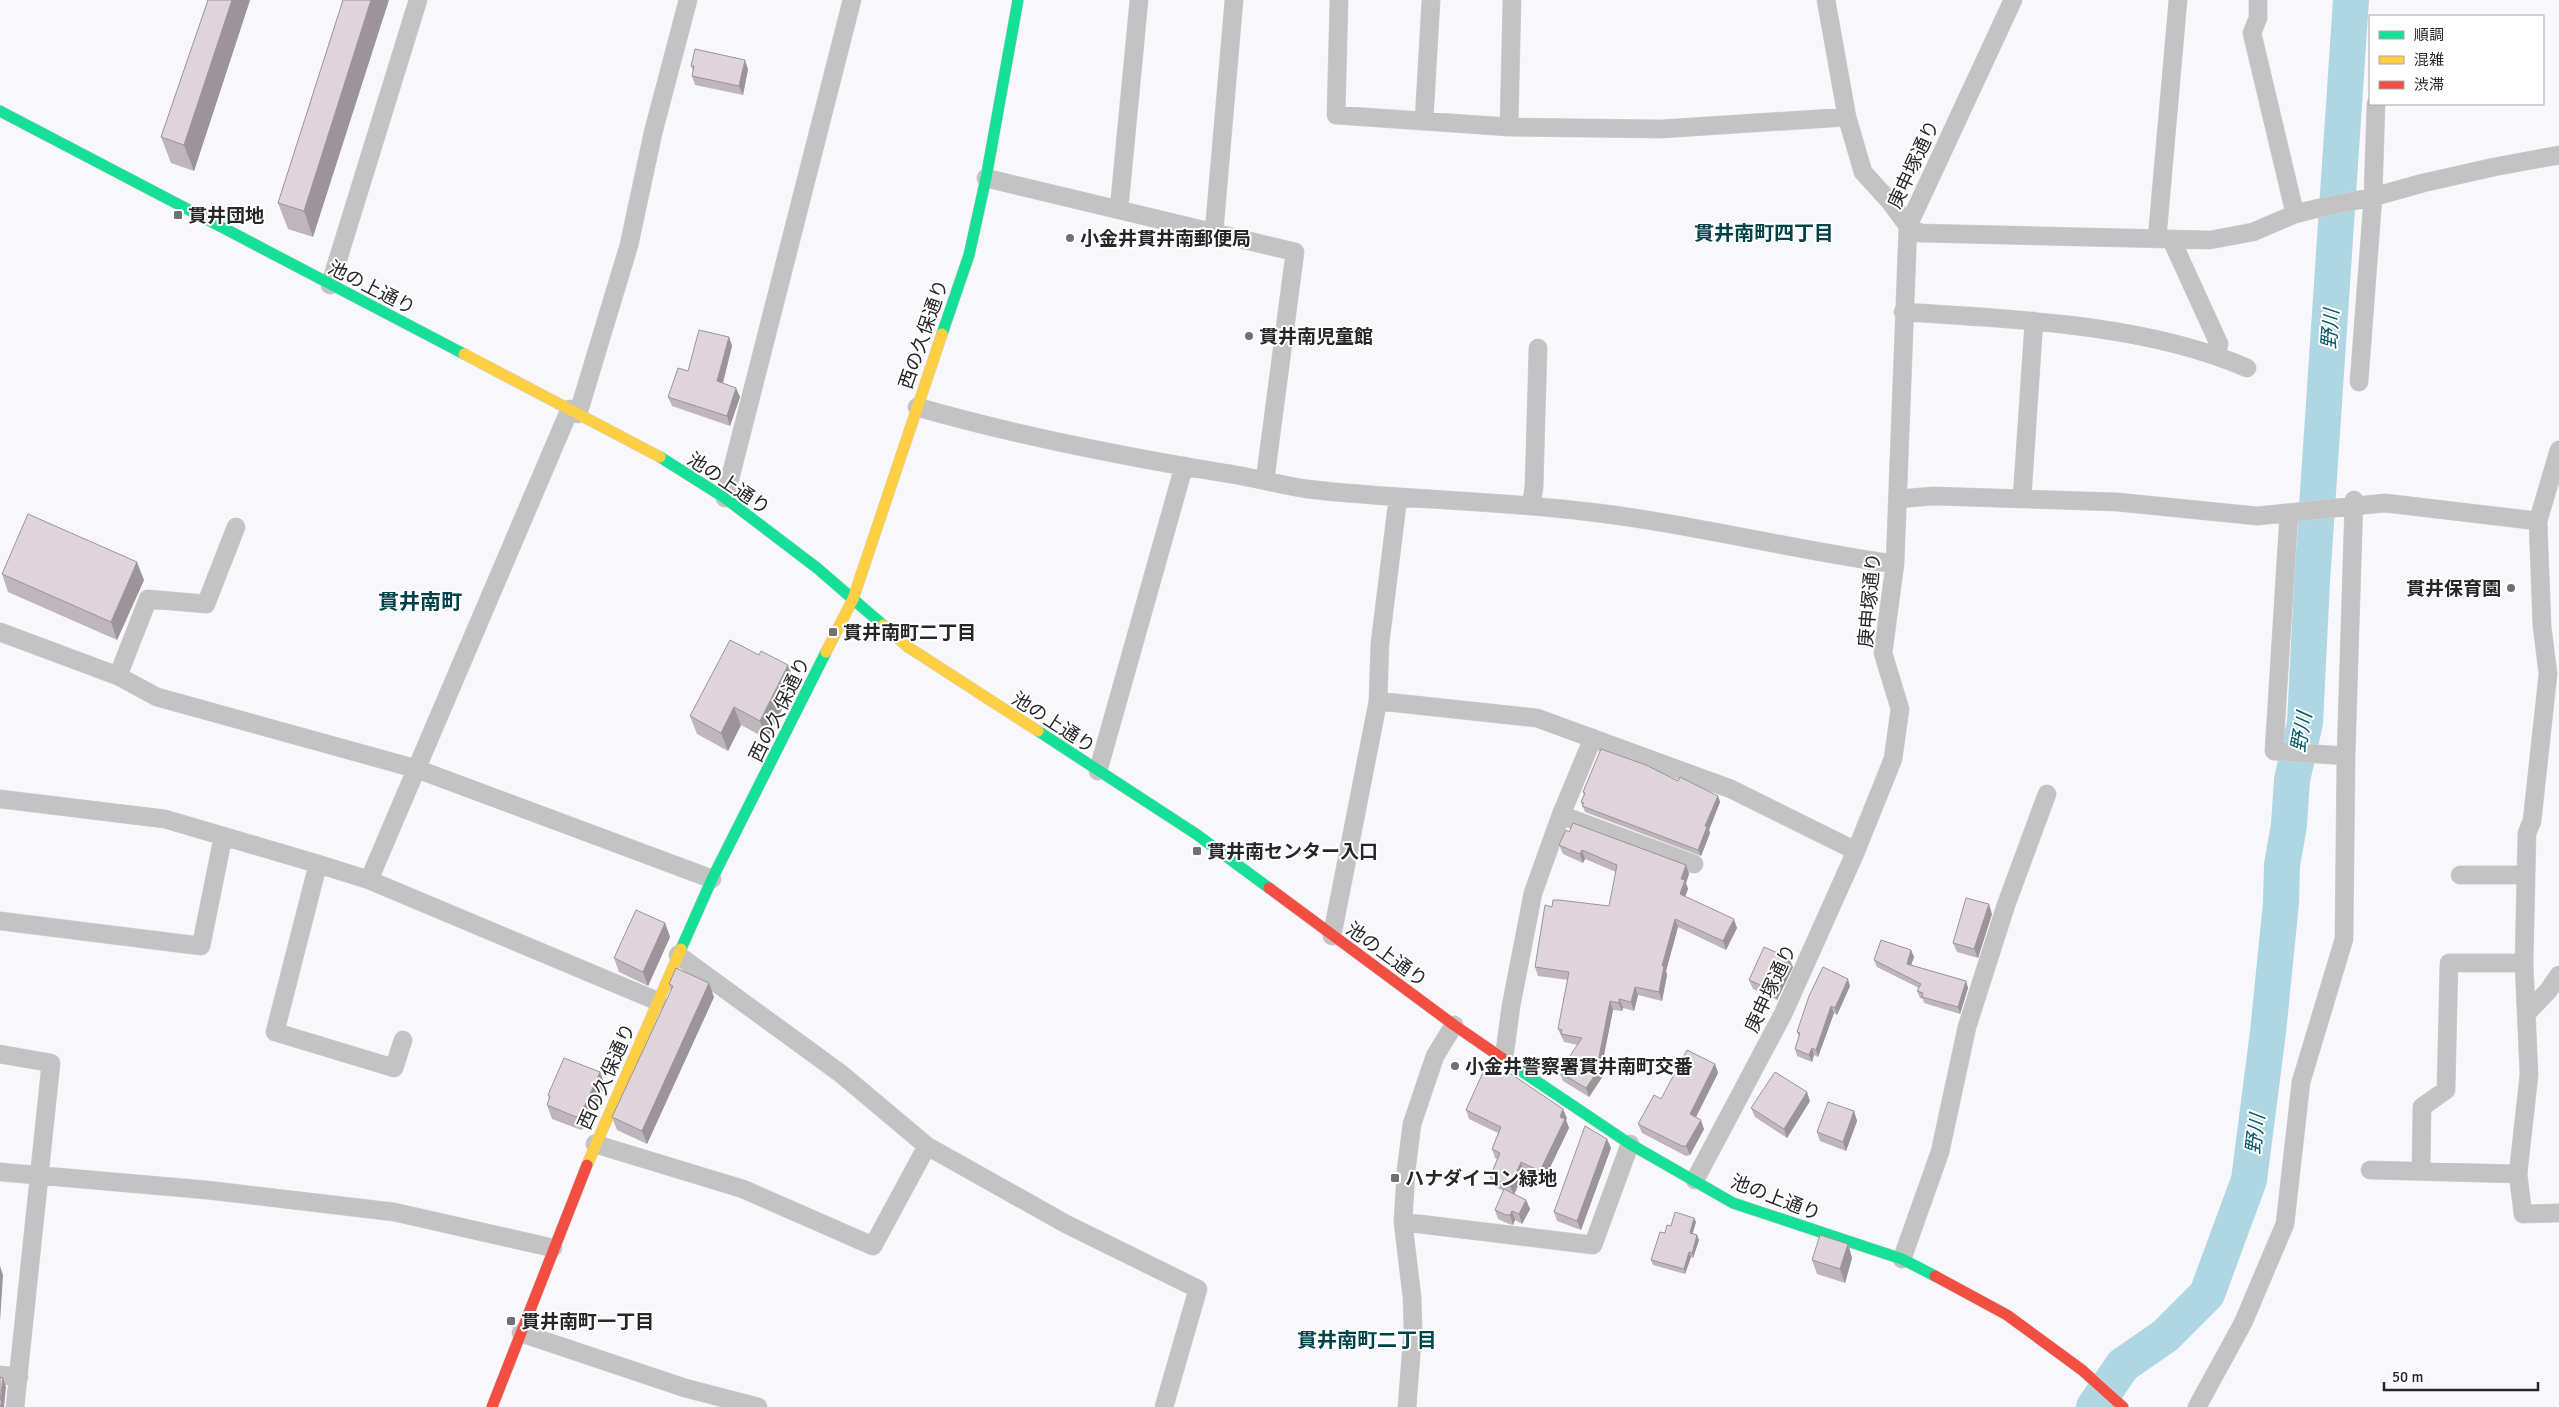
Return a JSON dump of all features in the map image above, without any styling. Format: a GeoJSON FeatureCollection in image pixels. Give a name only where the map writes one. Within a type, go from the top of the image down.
{"type":"FeatureCollection","features":[{"type":"Feature","properties":{"kind":"street"},"geometry":{"type":"LineString","coordinates":[[330,285],[418,0]]}},
{"type":"Feature","properties":{"kind":"street"},"geometry":{"type":"LineString","coordinates":[[369,880],[574,412],[629,245],[653,134],[688,0]]}},
{"type":"Feature","properties":{"kind":"street"},"geometry":{"type":"LineString","coordinates":[[725,498],[852,0]]}},
{"type":"Feature","properties":{"kind":"street","name":"西の久保通り"},"geometry":{"type":"LineString","coordinates":[[492,1407],[595,1144],[657,1001],[712,879],[853,599],[969,254],[986,178],[1018,0]]}},
{"type":"Feature","properties":{"kind":"street"},"geometry":{"type":"LineString","coordinates":[[1119,209],[1139,0]]}},
{"type":"Feature","properties":{"kind":"street"},"geometry":{"type":"LineString","coordinates":[[1214,232],[1234,0]]}},
{"type":"Feature","properties":{"kind":"street"},"geometry":{"type":"LineString","coordinates":[[1339,0],[1336,115],[1508,127],[1661,129],[1846,117]]}},
{"type":"Feature","properties":{"kind":"street"},"geometry":{"type":"LineString","coordinates":[[1424,120],[1431,0]]}},
{"type":"Feature","properties":{"kind":"street"},"geometry":{"type":"LineString","coordinates":[[1508,127],[1512,0]]}},
{"type":"Feature","properties":{"kind":"street"},"geometry":{"type":"LineString","coordinates":[[1826,0],[1846,117],[1863,172],[1891,202],[1908,226],[1920,233],[2210,240],[2253,232],[2295,214],[2319,208],[2373,197],[2423,183],[2559,155]]}},
{"type":"Feature","properties":{"kind":"street","name":"庚申塚通り"},"geometry":{"type":"LineString","coordinates":[[1695,1180],[1783,1014],[1856,851],[1893,759],[1900,708],[1884,653],[1895,564],[1903,312],[1908,226],[2013,0]]}},
{"type":"Feature","properties":{"kind":"street"},"geometry":{"type":"LineString","coordinates":[[2178,0],[2165,240],[2219,344],[2216,355]]}},
{"type":"Feature","properties":{"kind":"street"},"geometry":{"type":"LineString","coordinates":[[2258,0],[2258,18],[2252,33],[2295,214]]}},
{"type":"Feature","properties":{"kind":"street"},"geometry":{"type":"LineString","coordinates":[[2359,382],[2373,197],[2376,105]]}},
{"type":"Feature","properties":{"kind":"street","name":"池の上通り"},"geometry":{"type":"LineString","coordinates":[[0,111],[658,456],[725,498],[817,568],[908,646],[1098,772],[1196,834],[1454,1025],[1630,1144],[1733,1203],[1902,1259],[2008,1316],[2082,1370],[2124,1407]]}},
{"type":"Feature","properties":{"kind":"street"},"geometry":{"type":"LineString","coordinates":[[986,178],[1295,252],[1265,480]]}},
{"type":"Feature","properties":{"kind":"street"},"geometry":{"type":"LineString","coordinates":[[1903,312],[2034,321],[2145,337],[2216,355],[2247,368]]}},
{"type":"Feature","properties":{"kind":"street"},"geometry":{"type":"LineString","coordinates":[[2022,498],[2034,321]]}},
{"type":"Feature","properties":{"kind":"street"},"geometry":{"type":"LineString","coordinates":[[1530,505],[1534,487],[1538,348]]}},
{"type":"Feature","properties":{"kind":"street"},"geometry":{"type":"LineString","coordinates":[[917,407],[991,428],[1303,488],[1398,498],[1450,499],[1530,505],[1608,514],[1695,528],[1829,555],[1895,564]]}},
{"type":"Feature","properties":{"kind":"street"},"geometry":{"type":"LineString","coordinates":[[2559,450],[2538,520],[2542,626],[2553,672],[2532,821],[2527,832],[2524,963],[2529,1074],[2518,1174],[2523,1214],[2559,1213]]}},
{"type":"Feature","properties":{"kind":"street"},"geometry":{"type":"LineString","coordinates":[[1098,772],[1184,466]]}},
{"type":"Feature","properties":{"kind":"street"},"geometry":{"type":"LineString","coordinates":[[1898,498],[1932,496],[2117,502],[2257,516],[2354,503],[2385,503],[2538,520]]}},
{"type":"Feature","properties":{"kind":"street"},"geometry":{"type":"LineString","coordinates":[[1332,936],[1378,701],[1380,643],[1398,498]]}},
{"type":"Feature","properties":{"kind":"street"},"geometry":{"type":"LineString","coordinates":[[2196,1407],[2243,1323],[2285,1224],[2301,1082],[2344,939],[2346,756],[2354,503]]}},
{"type":"Feature","properties":{"kind":"street"},"geometry":{"type":"LineString","coordinates":[[2290,513],[2274,752],[2346,756]]}},
{"type":"Feature","properties":{"kind":"street"},"geometry":{"type":"LineString","coordinates":[[118,676],[148,598],[206,604],[236,527]]}},
{"type":"Feature","properties":{"kind":"street"},"geometry":{"type":"LineString","coordinates":[[0,632],[118,676],[157,697],[416,769],[712,879]]}},
{"type":"Feature","properties":{"kind":"street"},"geometry":{"type":"LineString","coordinates":[[1378,701],[1537,718],[1731,789],[1856,851]]}},
{"type":"Feature","properties":{"kind":"street"},"geometry":{"type":"LineString","coordinates":[[1504,1058],[1511,1006],[1533,893],[1560,815],[1593,738]]}},
{"type":"Feature","properties":{"kind":"street"},"geometry":{"type":"LineString","coordinates":[[1902,1259],[1940,1152],[1966,1027],[2006,905],[2047,794]]}},
{"type":"Feature","properties":{"kind":"street"},"geometry":{"type":"LineString","coordinates":[[0,800],[165,819],[318,864],[369,880],[657,1001]]}},
{"type":"Feature","properties":{"kind":"street"},"geometry":{"type":"LineString","coordinates":[[1560,815],[1694,864]]}},
{"type":"Feature","properties":{"kind":"street"},"geometry":{"type":"LineString","coordinates":[[0,921],[201,946],[223,836]]}},
{"type":"Feature","properties":{"kind":"street"},"geometry":{"type":"LineString","coordinates":[[318,864],[275,1032],[394,1068],[403,1040]]}},
{"type":"Feature","properties":{"kind":"street"},"geometry":{"type":"LineString","coordinates":[[2460,875],[2525,875]]}},
{"type":"Feature","properties":{"kind":"street"},"geometry":{"type":"LineString","coordinates":[[678,955],[840,1073],[927,1146],[1066,1224],[1198,1289],[1164,1407]]}},
{"type":"Feature","properties":{"kind":"street"},"geometry":{"type":"LineString","coordinates":[[2421,1169],[2422,1107],[2446,1090],[2449,963],[2524,963]]}},
{"type":"Feature","properties":{"kind":"street"},"geometry":{"type":"LineString","coordinates":[[2527,1013],[2548,991],[2559,975]]}},
{"type":"Feature","properties":{"kind":"street"},"geometry":{"type":"LineString","coordinates":[[1407,1407],[1413,1330],[1412,1297],[1403,1222],[1412,1124],[1436,1056],[1454,1025]]}},
{"type":"Feature","properties":{"kind":"street"},"geometry":{"type":"LineString","coordinates":[[0,1054],[52,1063],[38,1174],[15,1407]]}},
{"type":"Feature","properties":{"kind":"street"},"geometry":{"type":"LineString","coordinates":[[595,1144],[743,1189],[873,1246],[927,1146]]}},
{"type":"Feature","properties":{"kind":"street"},"geometry":{"type":"LineString","coordinates":[[1403,1222],[1592,1245],[1630,1144]]}},
{"type":"Feature","properties":{"kind":"street"},"geometry":{"type":"LineString","coordinates":[[2370,1170],[2421,1169],[2518,1174]]}},
{"type":"Feature","properties":{"kind":"street"},"geometry":{"type":"LineString","coordinates":[[0,1172],[285,1198],[394,1212],[553,1248]]}},
{"type":"Feature","properties":{"kind":"street"},"geometry":{"type":"LineString","coordinates":[[521,1333],[685,1388],[758,1407]]}},
{"type":"Feature","properties":{"kind":"street"},"geometry":{"type":"LineString","coordinates":[[0,1375],[19,1377]]}},
{"type":"Feature","properties":{"kind":"building"},"geometry":{"type":"Polygon","coordinates":[[[208,0],[232,0],[184,145],[161,137],[208,0]]]}},
{"type":"Feature","properties":{"kind":"building"},"geometry":{"type":"Polygon","coordinates":[[[343,0],[371,0],[304,211],[278,203],[343,0]]]}},
{"type":"Feature","properties":{"kind":"building"},"geometry":{"type":"Polygon","coordinates":[[[695,49],[745,60],[739,86],[692,76],[694,66],[691,66],[695,49]]]}},
{"type":"Feature","properties":{"kind":"building"},"geometry":{"type":"Polygon","coordinates":[[[699,330],[729,337],[717,381],[736,388],[727,416],[668,397],[678,368],[688,371],[699,330]]]}},
{"type":"Feature","properties":{"kind":"building"},"geometry":{"type":"Polygon","coordinates":[[[28,514],[137,562],[111,622],[2,574],[28,514]]]}},
{"type":"Feature","properties":{"kind":"building"},"geometry":{"type":"Polygon","coordinates":[[[730,640],[759,655],[761,651],[788,665],[760,721],[734,707],[721,733],[690,716],[730,640]]]}},
{"type":"Feature","properties":{"kind":"building"},"geometry":{"type":"Polygon","coordinates":[[[1601,749],[1646,765],[1678,781],[1680,777],[1718,796],[1705,826],[1707,827],[1698,850],[1582,806],[1584,803],[1581,802],[1585,793],[1583,792],[1601,749]]]}},
{"type":"Feature","properties":{"kind":"building"},"geometry":{"type":"Polygon","coordinates":[[[1573,823],[1686,865],[1681,879],[1685,880],[1680,894],[1734,919],[1723,941],[1675,919],[1662,966],[1664,966],[1659,992],[1635,987],[1631,1002],[1619,999],[1619,1003],[1610,1001],[1598,1062],[1602,1065],[1586,1088],[1559,1072],[1582,1038],[1561,1034],[1562,1030],[1558,1029],[1569,972],[1535,967],[1545,905],[1552,907],[1553,900],[1559,900],[1609,906],[1617,865],[1582,850],[1580,854],[1559,845],[1566,830],[1569,832],[1573,823]]]}},
{"type":"Feature","properties":{"kind":"building"},"geometry":{"type":"Polygon","coordinates":[[[1966,898],[1989,904],[1974,949],[1953,943],[1966,898]]]}},
{"type":"Feature","properties":{"kind":"building"},"geometry":{"type":"Polygon","coordinates":[[[636,910],[665,923],[643,972],[614,958],[636,910]]]}},
{"type":"Feature","properties":{"kind":"building"},"geometry":{"type":"Polygon","coordinates":[[[1881,940],[1911,950],[1907,964],[1966,981],[1958,1007],[1922,997],[1923,993],[1917,991],[1921,984],[1874,960],[1881,940]]]}},
{"type":"Feature","properties":{"kind":"building"},"geometry":{"type":"Polygon","coordinates":[[[1764,947],[1789,958],[1774,991],[1749,980],[1764,947]]]}},
{"type":"Feature","properties":{"kind":"building"},"geometry":{"type":"Polygon","coordinates":[[[1823,967],[1848,979],[1835,1008],[1831,1006],[1816,1050],[1812,1048],[1809,1055],[1795,1049],[1800,1033],[1797,1032],[1809,996],[1823,967]]]}},
{"type":"Feature","properties":{"kind":"building"},"geometry":{"type":"Polygon","coordinates":[[[676,968],[709,983],[642,1131],[612,1117],[673,986],[669,984],[676,968]]]}},
{"type":"Feature","properties":{"kind":"building"},"geometry":{"type":"Polygon","coordinates":[[[1687,1050],[1715,1064],[1690,1114],[1701,1120],[1686,1146],[1682,1146],[1638,1124],[1654,1095],[1661,1099],[1687,1050]]]}},
{"type":"Feature","properties":{"kind":"building"},"geometry":{"type":"Polygon","coordinates":[[[564,1058],[600,1072],[581,1114],[576,1117],[547,1105],[550,1096],[548,1095],[564,1058]]]}},
{"type":"Feature","properties":{"kind":"building"},"geometry":{"type":"Polygon","coordinates":[[[1489,1059],[1563,1109],[1560,1117],[1565,1119],[1540,1171],[1521,1162],[1510,1186],[1490,1177],[1500,1153],[1492,1149],[1501,1127],[1466,1110],[1489,1059]]]}},
{"type":"Feature","properties":{"kind":"building"},"geometry":{"type":"Polygon","coordinates":[[[1775,1072],[1807,1092],[1784,1129],[1751,1108],[1775,1072]]]}},
{"type":"Feature","properties":{"kind":"building"},"geometry":{"type":"Polygon","coordinates":[[[1828,1102],[1854,1111],[1843,1142],[1817,1132],[1828,1102]]]}},
{"type":"Feature","properties":{"kind":"building"},"geometry":{"type":"Polygon","coordinates":[[[1585,1126],[1607,1139],[1577,1221],[1554,1212],[1585,1126]]]}},
{"type":"Feature","properties":{"kind":"building"},"geometry":{"type":"Polygon","coordinates":[[[1504,1189],[1526,1200],[1519,1214],[1512,1211],[1510,1215],[1506,1215],[1495,1210],[1504,1189]]]}},
{"type":"Feature","properties":{"kind":"building"},"geometry":{"type":"Polygon","coordinates":[[[1675,1212],[1694,1218],[1690,1233],[1697,1235],[1692,1253],[1689,1252],[1684,1269],[1651,1260],[1660,1232],[1665,1233],[1667,1225],[1671,1226],[1675,1212]]]}},
{"type":"Feature","properties":{"kind":"building"},"geometry":{"type":"Polygon","coordinates":[[[1820,1235],[1848,1244],[1840,1269],[1812,1260],[1820,1235]]]}},
{"type":"Feature","properties":{"kind":"building"},"geometry":{"type":"Polygon","coordinates":[[[0,1377],[3,1378],[0,1401],[0,1377]]]}},
{"type":"Feature","properties":{"kind":"waterway","name":"野川"},"geometry":{"type":"LineString","coordinates":[[2094,1407],[2123,1365],[2165,1336],[2207,1294],[2249,1180],[2268,1032],[2281,903],[2282,865],[2289,825],[2292,780],[2305,723],[2312,582],[2351,0]]}},
{"type":"Feature","properties":{"kind":"traffic: fast"},"geometry":{"type":"LineString","coordinates":[[942,334],[969,255],[986,178],[1018,0]]}},
{"type":"Feature","properties":{"kind":"traffic: fast"},"geometry":{"type":"LineString","coordinates":[[0,111],[464,354]]}},
{"type":"Feature","properties":{"kind":"traffic: fast"},"geometry":{"type":"LineString","coordinates":[[660,457],[725,498],[817,568],[883,625]]}},
{"type":"Feature","properties":{"kind":"traffic: fast"},"geometry":{"type":"LineString","coordinates":[[681,949],[712,879],[826,652]]}},
{"type":"Feature","properties":{"kind":"traffic: fast"},"geometry":{"type":"LineString","coordinates":[[1038,731],[1196,834],[1269,888]]}},
{"type":"Feature","properties":{"kind":"traffic: fast"},"geometry":{"type":"LineString","coordinates":[[1502,1058],[1630,1144],[1733,1203],[1902,1259],[1935,1276]]}},
{"type":"Feature","properties":{"kind":"traffic: slow"},"geometry":{"type":"LineString","coordinates":[[826,652],[853,599],[942,334]]}},
{"type":"Feature","properties":{"kind":"traffic: slow"},"geometry":{"type":"LineString","coordinates":[[464,354],[660,457]]}},
{"type":"Feature","properties":{"kind":"traffic: slow"},"geometry":{"type":"LineString","coordinates":[[883,625],[908,647],[1038,731]]}},
{"type":"Feature","properties":{"kind":"traffic: slow"},"geometry":{"type":"LineString","coordinates":[[587,1165],[681,949]]}},
{"type":"Feature","properties":{"kind":"traffic: jam"},"geometry":{"type":"LineString","coordinates":[[1269,888],[1454,1025],[1502,1058]]}},
{"type":"Feature","properties":{"kind":"traffic: jam"},"geometry":{"type":"LineString","coordinates":[[492,1407],[587,1165]]}},
{"type":"Feature","properties":{"kind":"traffic: jam"},"geometry":{"type":"LineString","coordinates":[[1935,1276],[2007,1315],[2082,1370],[2123,1407]]}},
{"type":"Feature","properties":{"kind":"place","name":"貫井団地"},"geometry":{"type":"Point","coordinates":[178,215]}},
{"type":"Feature","properties":{"kind":"place","name":"小金井貫井南郵便局"},"geometry":{"type":"Point","coordinates":[1070,238]}},
{"type":"Feature","properties":{"kind":"place","name":"貫井南児童館"},"geometry":{"type":"Point","coordinates":[1249,336]}},
{"type":"Feature","properties":{"kind":"place","name":"貫井保育園"},"geometry":{"type":"Point","coordinates":[2511,588]}},
{"type":"Feature","properties":{"kind":"place","name":"貫井南町二丁目"},"geometry":{"type":"Point","coordinates":[833,632]}},
{"type":"Feature","properties":{"kind":"place","name":"貫井南センター入口"},"geometry":{"type":"Point","coordinates":[1197,851]}},
{"type":"Feature","properties":{"kind":"place","name":"小金井警察署貫井南町交番"},"geometry":{"type":"Point","coordinates":[1455,1066]}},
{"type":"Feature","properties":{"kind":"place","name":"ハナダイコン緑地"},"geometry":{"type":"Point","coordinates":[1395,1178]}},
{"type":"Feature","properties":{"kind":"place","name":"貫井南町一丁目"},"geometry":{"type":"Point","coordinates":[511,1321]}},
{"type":"Feature","properties":{"kind":"district","name":"貫井南町四丁目"},"geometry":{"type":"Point","coordinates":[1764,233]}},
{"type":"Feature","properties":{"kind":"district","name":"貫井南町"},"geometry":{"type":"Point","coordinates":[420,602]}},
{"type":"Feature","properties":{"kind":"district","name":"貫井南町二丁目"},"geometry":{"type":"Point","coordinates":[1367,1340]}}]}
